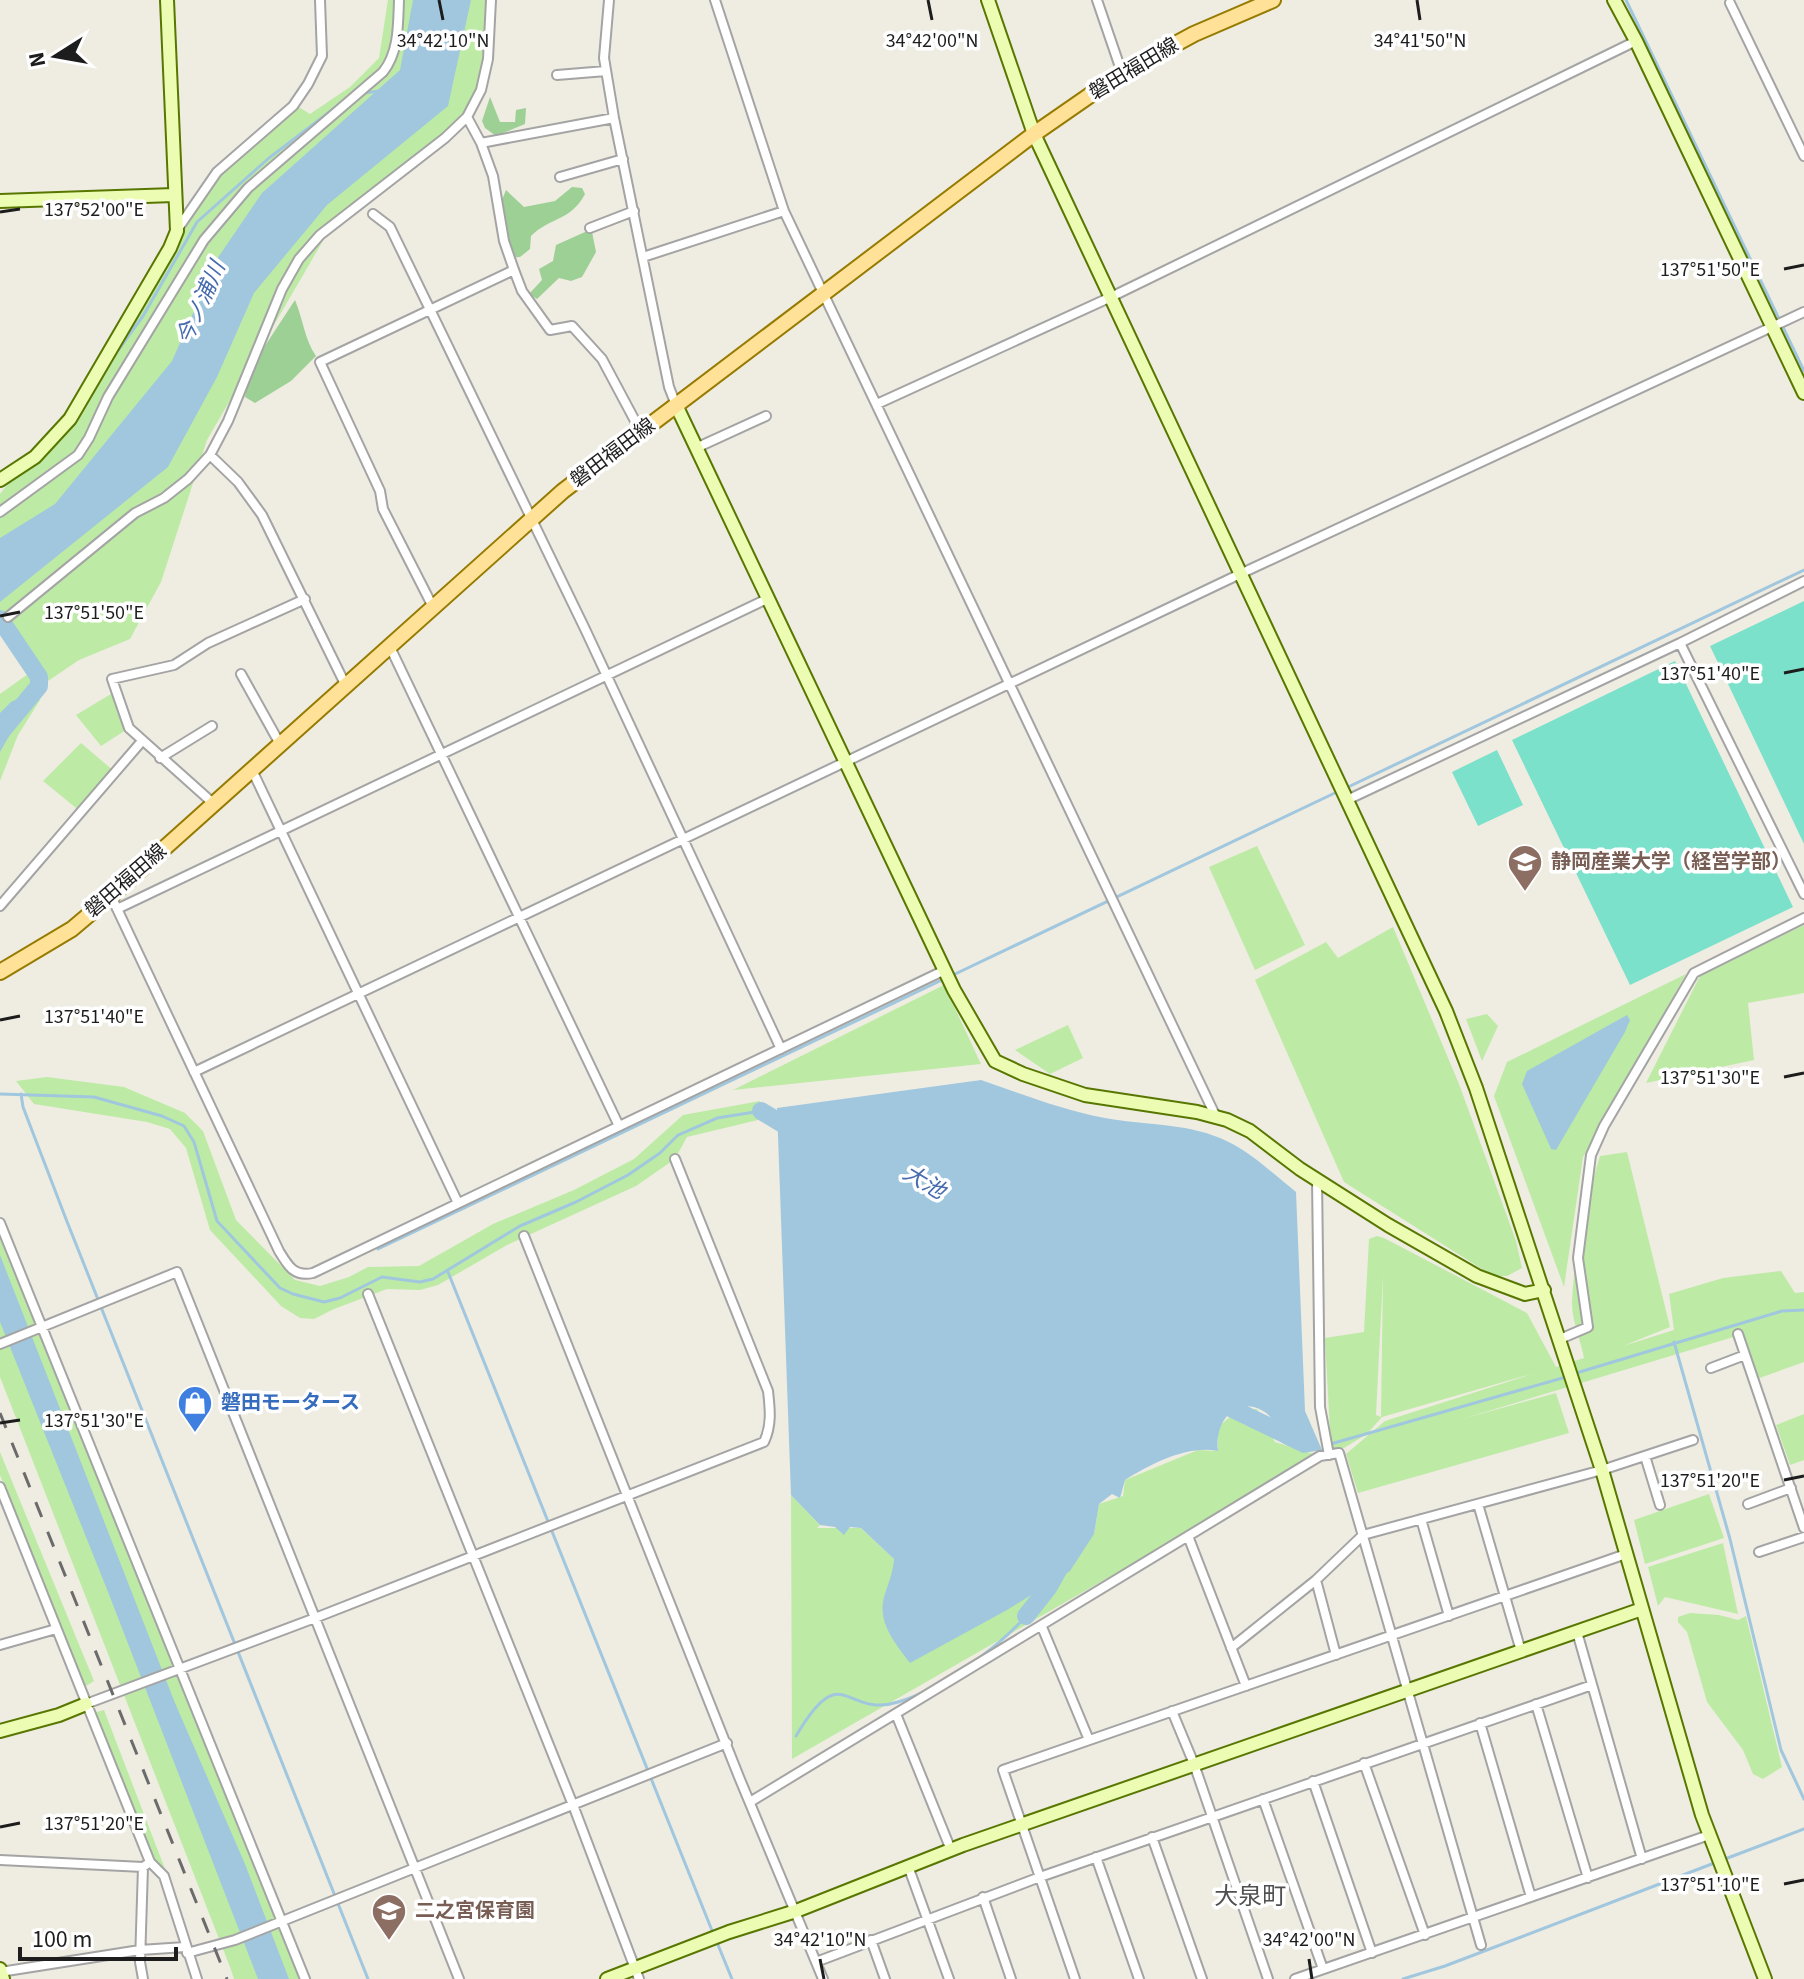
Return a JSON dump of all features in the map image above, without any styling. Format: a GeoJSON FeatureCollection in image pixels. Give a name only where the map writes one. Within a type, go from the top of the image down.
{"type":"FeatureCollection","features":[{"type":"Feature","properties":{"kind":"main road","name":"磐田福田線"},"geometry":{"type":"LineString","coordinates":[[0,972],[114,902],[214,804],[563,491],[1034,134],[1122,73],[1194,34],[1273,0]]}},
{"type":"Feature","properties":{"kind":"street"},"geometry":{"type":"LineString","coordinates":[[167,0],[177,231]]}},
{"type":"Feature","properties":{"kind":"street"},"geometry":{"type":"LineString","coordinates":[[0,480],[35,457],[70,419],[177,231],[217,172],[293,106],[308,84],[322,56],[320,0]]}},
{"type":"Feature","properties":{"kind":"street"},"geometry":{"type":"LineString","coordinates":[[0,512],[78,455],[108,397],[204,240],[248,188],[331,119],[389,65],[397,40],[399,0]]}},
{"type":"Feature","properties":{"kind":"street"},"geometry":{"type":"LineString","coordinates":[[8,617],[135,513],[175,489],[210,455],[228,421],[282,289],[299,259],[320,235],[445,138],[467,117],[481,90],[488,59],[491,0]]}},
{"type":"Feature","properties":{"kind":"street"},"geometry":{"type":"LineString","coordinates":[[609,0],[604,54],[606,71],[669,387],[945,970],[995,1061],[1085,1095],[1216,1117],[1250,1131],[1388,1225],[1477,1276],[1525,1294],[1544,1290]]}},
{"type":"Feature","properties":{"kind":"street"},"geometry":{"type":"LineString","coordinates":[[715,0],[784,211],[1216,1117]]}},
{"type":"Feature","properties":{"kind":"street"},"geometry":{"type":"LineString","coordinates":[[988,0],[1034,134],[1446,1011],[1476,1088],[1602,1470],[1709,1835],[1765,1979]]}},
{"type":"Feature","properties":{"kind":"street"},"geometry":{"type":"LineString","coordinates":[[1097,0],[1122,73]]}},
{"type":"Feature","properties":{"kind":"street"},"geometry":{"type":"LineString","coordinates":[[1614,0],[1804,393]]}},
{"type":"Feature","properties":{"kind":"street"},"geometry":{"type":"LineString","coordinates":[[1730,3],[1804,156]]}},
{"type":"Feature","properties":{"kind":"street"},"geometry":{"type":"LineString","coordinates":[[877,404],[1111,297],[1636,41]]}},
{"type":"Feature","properties":{"kind":"street"},"geometry":{"type":"LineString","coordinates":[[557,75],[606,71]]}},
{"type":"Feature","properties":{"kind":"street"},"geometry":{"type":"LineString","coordinates":[[467,117],[493,176],[504,241],[522,291],[550,330],[572,326],[602,359],[641,432]]}},
{"type":"Feature","properties":{"kind":"street"},"geometry":{"type":"LineString","coordinates":[[481,143],[614,118]]}},
{"type":"Feature","properties":{"kind":"street"},"geometry":{"type":"LineString","coordinates":[[560,177],[623,159]]}},
{"type":"Feature","properties":{"kind":"street"},"geometry":{"type":"LineString","coordinates":[[0,201],[174,195]]}},
{"type":"Feature","properties":{"kind":"street"},"geometry":{"type":"LineString","coordinates":[[590,228],[634,211]]}},
{"type":"Feature","properties":{"kind":"street"},"geometry":{"type":"LineString","coordinates":[[643,257],[784,211]]}},
{"type":"Feature","properties":{"kind":"street"},"geometry":{"type":"LineString","coordinates":[[373,214],[390,227],[607,676],[781,1049]]}},
{"type":"Feature","properties":{"kind":"street"},"geometry":{"type":"LineString","coordinates":[[433,607],[383,509],[380,491],[320,362],[514,270]]}},
{"type":"Feature","properties":{"kind":"street"},"geometry":{"type":"LineString","coordinates":[[194,1072],[1240,574],[1804,312]]}},
{"type":"Feature","properties":{"kind":"street"},"geometry":{"type":"LineString","coordinates":[[696,448],[766,416]]}},
{"type":"Feature","properties":{"kind":"street"},"geometry":{"type":"LineString","coordinates":[[210,455],[238,482],[262,515],[346,686]]}},
{"type":"Feature","properties":{"kind":"street"},"geometry":{"type":"LineString","coordinates":[[1347,800],[1804,581]]}},
{"type":"Feature","properties":{"kind":"street"},"geometry":{"type":"LineString","coordinates":[[214,804],[129,728],[112,679],[174,665],[208,643],[305,599]]}},
{"type":"Feature","properties":{"kind":"street"},"geometry":{"type":"LineString","coordinates":[[767,599],[280,832],[114,902],[279,1251],[294,1272],[302,1275],[313,1273],[945,970]]}},
{"type":"Feature","properties":{"kind":"street"},"geometry":{"type":"LineString","coordinates":[[1680,643],[1804,894]]}},
{"type":"Feature","properties":{"kind":"street"},"geometry":{"type":"LineString","coordinates":[[390,647],[619,1126]]}},
{"type":"Feature","properties":{"kind":"street"},"geometry":{"type":"LineString","coordinates":[[241,674],[280,744]]}},
{"type":"Feature","properties":{"kind":"street"},"geometry":{"type":"LineString","coordinates":[[160,758],[212,726]]}},
{"type":"Feature","properties":{"kind":"street"},"geometry":{"type":"LineString","coordinates":[[0,906],[142,741]]}},
{"type":"Feature","properties":{"kind":"street"},"geometry":{"type":"LineString","coordinates":[[252,770],[458,1203]]}},
{"type":"Feature","properties":{"kind":"street"},"geometry":{"type":"LineString","coordinates":[[1560,1339],[1588,1327],[1578,1258],[1591,1155],[1604,1126],[1694,973],[1804,918]]}},
{"type":"Feature","properties":{"kind":"street"},"geometry":{"type":"LineString","coordinates":[[0,1731],[59,1715],[764,1442],[769,1432],[768,1391],[675,1159]]}},
{"type":"Feature","properties":{"kind":"street"},"geometry":{"type":"LineString","coordinates":[[1317,1179],[1320,1407],[1329,1455]]}},
{"type":"Feature","properties":{"kind":"street"},"geometry":{"type":"LineString","coordinates":[[0,1223],[279,1923],[305,1979]]}},
{"type":"Feature","properties":{"kind":"street"},"geometry":{"type":"LineString","coordinates":[[524,1236],[823,1979]]}},
{"type":"Feature","properties":{"kind":"street"},"geometry":{"type":"LineString","coordinates":[[0,1344],[177,1272],[459,1979]]}},
{"type":"Feature","properties":{"kind":"street"},"geometry":{"type":"LineString","coordinates":[[368,1294],[573,1805],[637,1974]]}},
{"type":"Feature","properties":{"kind":"street"},"geometry":{"type":"LineString","coordinates":[[1738,1334],[1804,1528]]}},
{"type":"Feature","properties":{"kind":"street"},"geometry":{"type":"LineString","coordinates":[[1711,1368],[1745,1355]]}},
{"type":"Feature","properties":{"kind":"street"},"geometry":{"type":"LineString","coordinates":[[1231,1648],[1316,1580],[1363,1535],[1602,1470],[1693,1440]]}},
{"type":"Feature","properties":{"kind":"street"},"geometry":{"type":"LineString","coordinates":[[750,1802],[1320,1456],[1339,1453],[1481,1945]]}},
{"type":"Feature","properties":{"kind":"street"},"geometry":{"type":"LineString","coordinates":[[1645,1456],[1660,1505]]}},
{"type":"Feature","properties":{"kind":"street"},"geometry":{"type":"LineString","coordinates":[[0,1487],[146,1865],[140,1950],[143,1979]]}},
{"type":"Feature","properties":{"kind":"street"},"geometry":{"type":"LineString","coordinates":[[1748,1504],[1791,1488]]}},
{"type":"Feature","properties":{"kind":"street"},"geometry":{"type":"LineString","coordinates":[[1478,1504],[1521,1651]]}},
{"type":"Feature","properties":{"kind":"street"},"geometry":{"type":"LineString","coordinates":[[1421,1519],[1449,1616]]}},
{"type":"Feature","properties":{"kind":"street"},"geometry":{"type":"LineString","coordinates":[[1188,1536],[1246,1686]]}},
{"type":"Feature","properties":{"kind":"street"},"geometry":{"type":"LineString","coordinates":[[1759,1552],[1804,1537]]}},
{"type":"Feature","properties":{"kind":"street"},"geometry":{"type":"LineString","coordinates":[[1075,1979],[1003,1770],[1626,1554]]}},
{"type":"Feature","properties":{"kind":"street"},"geometry":{"type":"LineString","coordinates":[[1316,1580],[1336,1655]]}},
{"type":"Feature","properties":{"kind":"street"},"geometry":{"type":"LineString","coordinates":[[607,1979],[637,1974],[714,1938],[796,1911],[951,1850],[1642,1609]]}},
{"type":"Feature","properties":{"kind":"street"},"geometry":{"type":"LineString","coordinates":[[1042,1627],[1089,1740]]}},
{"type":"Feature","properties":{"kind":"street"},"geometry":{"type":"LineString","coordinates":[[0,1645],[56,1629]]}},
{"type":"Feature","properties":{"kind":"street"},"geometry":{"type":"LineString","coordinates":[[1577,1632],[1642,1859]]}},
{"type":"Feature","properties":{"kind":"street"},"geometry":{"type":"LineString","coordinates":[[816,1962],[983,1897],[1592,1685]]}},
{"type":"Feature","properties":{"kind":"street"},"geometry":{"type":"LineString","coordinates":[[1536,1704],[1588,1878]]}},
{"type":"Feature","properties":{"kind":"street"},"geometry":{"type":"LineString","coordinates":[[1172,1711],[1194,1764],[1268,1979]]}},
{"type":"Feature","properties":{"kind":"street"},"geometry":{"type":"LineString","coordinates":[[896,1714],[951,1850]]}},
{"type":"Feature","properties":{"kind":"street"},"geometry":{"type":"LineString","coordinates":[[1480,1723],[1531,1897]]}},
{"type":"Feature","properties":{"kind":"street"},"geometry":{"type":"LineString","coordinates":[[3,1979],[0,1971],[140,1950],[186,1950],[235,1940],[727,1743]]}},
{"type":"Feature","properties":{"kind":"street"},"geometry":{"type":"LineString","coordinates":[[1364,1763],[1425,1935]]}},
{"type":"Feature","properties":{"kind":"street"},"geometry":{"type":"LineString","coordinates":[[1313,1781],[1372,1953]]}},
{"type":"Feature","properties":{"kind":"street"},"geometry":{"type":"LineString","coordinates":[[1263,1799],[1323,1969]]}},
{"type":"Feature","properties":{"kind":"street"},"geometry":{"type":"LineString","coordinates":[[1295,1979],[1709,1835]]}},
{"type":"Feature","properties":{"kind":"street"},"geometry":{"type":"LineString","coordinates":[[1152,1837],[1202,1979]]}},
{"type":"Feature","properties":{"kind":"street"},"geometry":{"type":"LineString","coordinates":[[1096,1857],[1139,1979]]}},
{"type":"Feature","properties":{"kind":"street"},"geometry":{"type":"LineString","coordinates":[[0,1860],[146,1865],[164,1876],[197,1979]]}},
{"type":"Feature","properties":{"kind":"street"},"geometry":{"type":"LineString","coordinates":[[908,1866],[949,1979]]}},
{"type":"Feature","properties":{"kind":"street"},"geometry":{"type":"LineString","coordinates":[[983,1897],[1011,1979]]}},
{"type":"Feature","properties":{"kind":"street"},"geometry":{"type":"LineString","coordinates":[[871,1940],[885,1979]]}},
{"type":"Feature","properties":{"kind":"green space"},"geometry":{"type":"Polygon","coordinates":[[[388,0],[493,0],[493,34],[467,117],[331,227],[207,440],[161,582],[130,639],[79,660],[45,683],[40,700],[18,735],[0,781],[0,694],[28,674],[0,633],[0,494],[64,413],[182,233],[207,187],[294,104],[310,114],[350,87],[379,58],[388,0]]]}},
{"type":"Feature","properties":{"kind":"green space"},"geometry":{"type":"Polygon","coordinates":[[[490,97],[500,122],[515,122],[516,110],[526,108],[525,124],[496,136],[485,128],[482,121],[490,97]]]}},
{"type":"Feature","properties":{"kind":"green space"},"geometry":{"type":"Polygon","coordinates":[[[572,187],[582,188],[585,194],[579,203],[531,236],[530,249],[520,257],[509,258],[502,200],[506,190],[524,207],[555,201],[572,187]]]}},
{"type":"Feature","properties":{"kind":"green space"},"geometry":{"type":"Polygon","coordinates":[[[592,232],[596,252],[582,277],[571,281],[559,278],[537,299],[529,294],[542,280],[539,269],[553,261],[556,245],[592,232]]]}},
{"type":"Feature","properties":{"kind":"green space"},"geometry":{"type":"Polygon","coordinates":[[[295,300],[316,356],[291,381],[255,403],[245,397],[249,370],[295,300]]]}},
{"type":"Feature","properties":{"kind":"green space"},"geometry":{"type":"Polygon","coordinates":[[[116,691],[129,728],[101,746],[76,715],[116,691]]]}},
{"type":"Feature","properties":{"kind":"green space"},"geometry":{"type":"Polygon","coordinates":[[[81,743],[115,772],[81,812],[43,781],[81,743]]]}},
{"type":"Feature","properties":{"kind":"green space"},"geometry":{"type":"Polygon","coordinates":[[[1257,846],[1305,945],[1255,970],[1209,867],[1257,846]]]}},
{"type":"Feature","properties":{"kind":"green space"},"geometry":{"type":"Polygon","coordinates":[[[1804,925],[1804,993],[1748,1003],[1754,1060],[1646,1083],[1700,976],[1804,925]]]}},
{"type":"Feature","properties":{"kind":"green space"},"geometry":{"type":"Polygon","coordinates":[[[1393,927],[1459,1084],[1516,1241],[1522,1268],[1507,1276],[1493,1276],[1344,1182],[1255,980],[1326,942],[1338,958],[1393,927]]]}},
{"type":"Feature","properties":{"kind":"green space"},"geometry":{"type":"Polygon","coordinates":[[[1686,974],[1583,1157],[1564,1287],[1494,1096],[1507,1062],[1686,974]]]}},
{"type":"Feature","properties":{"kind":"green space"},"geometry":{"type":"Polygon","coordinates":[[[944,985],[981,1064],[733,1090],[944,985]]]}},
{"type":"Feature","properties":{"kind":"green space"},"geometry":{"type":"Polygon","coordinates":[[[1487,1014],[1498,1026],[1482,1061],[1466,1019],[1487,1014]]]}},
{"type":"Feature","properties":{"kind":"green space"},"geometry":{"type":"Polygon","coordinates":[[[1068,1025],[1083,1058],[1050,1074],[1015,1050],[1068,1025]]]}},
{"type":"Feature","properties":{"kind":"green space"},"geometry":{"type":"Polygon","coordinates":[[[47,1077],[124,1087],[185,1113],[203,1131],[236,1220],[295,1280],[320,1286],[368,1267],[419,1266],[493,1224],[574,1190],[634,1159],[683,1115],[760,1101],[758,1120],[687,1137],[675,1159],[636,1186],[507,1245],[438,1285],[420,1290],[387,1289],[314,1319],[300,1318],[281,1306],[210,1230],[186,1148],[170,1129],[147,1122],[34,1104],[16,1081],[47,1077]]]}},
{"type":"Feature","properties":{"kind":"green space"},"geometry":{"type":"Polygon","coordinates":[[[1627,1152],[1670,1327],[1623,1346],[1674,1330],[1669,1294],[1723,1278],[1781,1271],[1795,1293],[1804,1292],[1804,1362],[1754,1380],[1740,1335],[1462,1419],[1556,1393],[1569,1433],[1358,1493],[1346,1454],[1385,1421],[1535,1373],[1382,1417],[1367,1434],[1334,1454],[1325,1338],[1364,1332],[1369,1239],[1377,1236],[1384,1238],[1527,1313],[1556,1367],[1584,1358],[1572,1311],[1573,1287],[1582,1229],[1600,1156],[1627,1152]],[[1383,1275],[1376,1415],[1381,1417],[1383,1275]]]}},
{"type":"Feature","properties":{"kind":"green space"},"geometry":{"type":"Polygon","coordinates":[[[0,1219],[305,1979],[234,1979],[0,1377],[0,1219]]]}},
{"type":"Feature","properties":{"kind":"green space"},"geometry":{"type":"Polygon","coordinates":[[[1257,1409],[1275,1442],[1320,1456],[792,1759],[791,1495],[820,1525],[817,1528],[861,1528],[894,1559],[893,1573],[883,1601],[1094,1534],[1099,1504],[1123,1496],[1125,1480],[1198,1450],[1218,1451],[1218,1427],[1237,1411],[1257,1409]]]}},
{"type":"Feature","properties":{"kind":"green space"},"geometry":{"type":"Polygon","coordinates":[[[1804,1414],[1804,1460],[1790,1465],[1776,1425],[1804,1414]]]}},
{"type":"Feature","properties":{"kind":"green space"},"geometry":{"type":"Polygon","coordinates":[[[0,1452],[94,1681],[83,1688],[0,1475],[0,1452]]]}},
{"type":"Feature","properties":{"kind":"green space"},"geometry":{"type":"Polygon","coordinates":[[[1709,1494],[1724,1538],[1645,1564],[1634,1520],[1709,1494]]]}},
{"type":"Feature","properties":{"kind":"green space"},"geometry":{"type":"Polygon","coordinates":[[[1723,1543],[1738,1614],[1665,1597],[1658,1606],[1648,1567],[1723,1543]]]}},
{"type":"Feature","properties":{"kind":"green space"},"geometry":{"type":"Polygon","coordinates":[[[1690,1613],[1738,1620],[1746,1616],[1782,1767],[1763,1779],[1753,1774],[1743,1750],[1707,1702],[1687,1632],[1678,1622],[1678,1617],[1690,1613]]]}},
{"type":"Feature","properties":{"kind":"green space"},"geometry":{"type":"Polygon","coordinates":[[[104,1710],[165,1869],[150,1862],[93,1713],[104,1710]]]}},
{"type":"Feature","properties":{"kind":"shaded area"},"geometry":{"type":"Polygon","coordinates":[[[1804,601],[1804,844],[1710,646],[1804,601]]]}},
{"type":"Feature","properties":{"kind":"shaded area"},"geometry":{"type":"Polygon","coordinates":[[[1675,661],[1793,907],[1630,985],[1512,740],[1675,661]]]}},
{"type":"Feature","properties":{"kind":"shaded area"},"geometry":{"type":"Polygon","coordinates":[[[1497,750],[1523,805],[1478,826],[1452,772],[1497,750]]]}},
{"type":"Feature","properties":{"kind":"water","name":"今ノ浦川"},"geometry":{"type":"Polygon","coordinates":[[[413,0],[471,0],[448,106],[327,205],[254,293],[217,377],[168,467],[0,602],[0,538],[55,504],[172,361],[217,259],[262,193],[400,70],[413,0]]]}},
{"type":"Feature","properties":{"kind":"water"},"geometry":{"type":"Polygon","coordinates":[[[35,690],[0,752],[0,713],[11,702],[35,690]]]}},
{"type":"Feature","properties":{"kind":"water"},"geometry":{"type":"Polygon","coordinates":[[[1627,1015],[1630,1020],[1625,1032],[1556,1150],[1551,1149],[1522,1084],[1527,1071],[1627,1015]]]}},
{"type":"Feature","properties":{"kind":"water"},"geometry":{"type":"Polygon","coordinates":[[[981,1080],[1089,1115],[1206,1133],[1241,1149],[1296,1192],[1305,1411],[1322,1450],[1303,1453],[1282,1443],[1267,1413],[1253,1407],[1235,1409],[1228,1414],[1219,1431],[1218,1451],[1182,1453],[1158,1462],[1125,1480],[1120,1498],[1112,1494],[1099,1504],[1094,1534],[1070,1571],[1007,1610],[910,1663],[889,1633],[883,1616],[884,1597],[894,1559],[861,1528],[850,1527],[844,1535],[835,1527],[820,1525],[791,1495],[777,1108],[981,1080]]]}},
{"type":"Feature","properties":{"kind":"water"},"geometry":{"type":"Polygon","coordinates":[[[0,1255],[175,1703],[245,1864],[289,1979],[258,1979],[0,1322],[0,1255]]]}},
{"type":"Feature","properties":{"kind":"waterway"},"geometry":{"type":"LineString","coordinates":[[1626,0],[1804,371]]}},
{"type":"Feature","properties":{"kind":"waterway"},"geometry":{"type":"LineString","coordinates":[[364,93],[380,91]]}},
{"type":"Feature","properties":{"kind":"waterway"},"geometry":{"type":"LineString","coordinates":[[111,360],[143,316],[197,222],[269,158],[353,94]]}},
{"type":"Feature","properties":{"kind":"waterway"},"geometry":{"type":"LineString","coordinates":[[1346,788],[1804,570]]}},
{"type":"Feature","properties":{"kind":"waterway"},"geometry":{"type":"LineString","coordinates":[[0,619],[39,677],[39,686],[0,733]]}},
{"type":"Feature","properties":{"kind":"waterway"},"geometry":{"type":"LineString","coordinates":[[953,975],[1339,791]]}},
{"type":"Feature","properties":{"kind":"waterway"},"geometry":{"type":"LineString","coordinates":[[378,1249],[946,978]]}},
{"type":"Feature","properties":{"kind":"waterway"},"geometry":{"type":"LineString","coordinates":[[0,1094],[94,1097],[162,1116],[184,1126],[194,1142],[217,1221],[280,1288],[324,1302],[340,1298],[382,1277],[420,1282],[433,1279],[520,1226],[628,1175],[660,1153],[678,1135],[717,1118],[761,1111]]}},
{"type":"Feature","properties":{"kind":"waterway"},"geometry":{"type":"LineString","coordinates":[[21,1094],[23,1107],[66,1219],[368,1979]]}},
{"type":"Feature","properties":{"kind":"waterway","name":"大池"},"geometry":{"type":"LineString","coordinates":[[761,1111],[796,1132]]}},
{"type":"Feature","properties":{"kind":"waterway"},"geometry":{"type":"LineString","coordinates":[[448,1272],[713,1933]]}},
{"type":"Feature","properties":{"kind":"waterway"},"geometry":{"type":"LineString","coordinates":[[1573,1374],[1782,1311],[1804,1310]]}},
{"type":"Feature","properties":{"kind":"waterway"},"geometry":{"type":"LineString","coordinates":[[1674,1342],[1730,1539],[1781,1750],[1804,1799]]}},
{"type":"Feature","properties":{"kind":"waterway"},"geometry":{"type":"LineString","coordinates":[[1327,1445],[1566,1377]]}},
{"type":"Feature","properties":{"kind":"waterway","name":"大池"},"geometry":{"type":"LineString","coordinates":[[1214,1400],[1299,1441]]}},
{"type":"Feature","properties":{"kind":"waterway","name":"大池"},"geometry":{"type":"LineString","coordinates":[[1026,1616],[1048,1588],[1062,1563]]}},
{"type":"Feature","properties":{"kind":"waterway"},"geometry":{"type":"LineString","coordinates":[[796,1736],[824,1699],[835,1695],[880,1705],[898,1702],[932,1688],[984,1654],[1026,1616]]}},
{"type":"Feature","properties":{"kind":"waterway"},"geometry":{"type":"LineString","coordinates":[[1725,1859],[1804,1829]]}},
{"type":"Feature","properties":{"kind":"waterway"},"geometry":{"type":"LineString","coordinates":[[1403,1979],[1445,1966],[1717,1862]]}},
{"type":"Feature","properties":{"kind":"waterway"},"geometry":{"type":"LineString","coordinates":[[716,1940],[732,1979]]}},
{"type":"Feature","properties":{"kind":"railway"},"geometry":{"type":"LineString","coordinates":[[0,1413],[227,1979]]}},
{"type":"Feature","properties":{"kind":"place","name":"静岡産業大学（経営学部）"},"geometry":{"type":"Point","coordinates":[1525,893]}},
{"type":"Feature","properties":{"kind":"place","name":"磐田モータース"},"geometry":{"type":"Point","coordinates":[195,1434]}},
{"type":"Feature","properties":{"kind":"place","name":"二之宮保育園"},"geometry":{"type":"Point","coordinates":[389,1942]}},
{"type":"Feature","properties":{"kind":"district","name":"大泉町"},"geometry":{"type":"Point","coordinates":[1250,1896]}}]}
